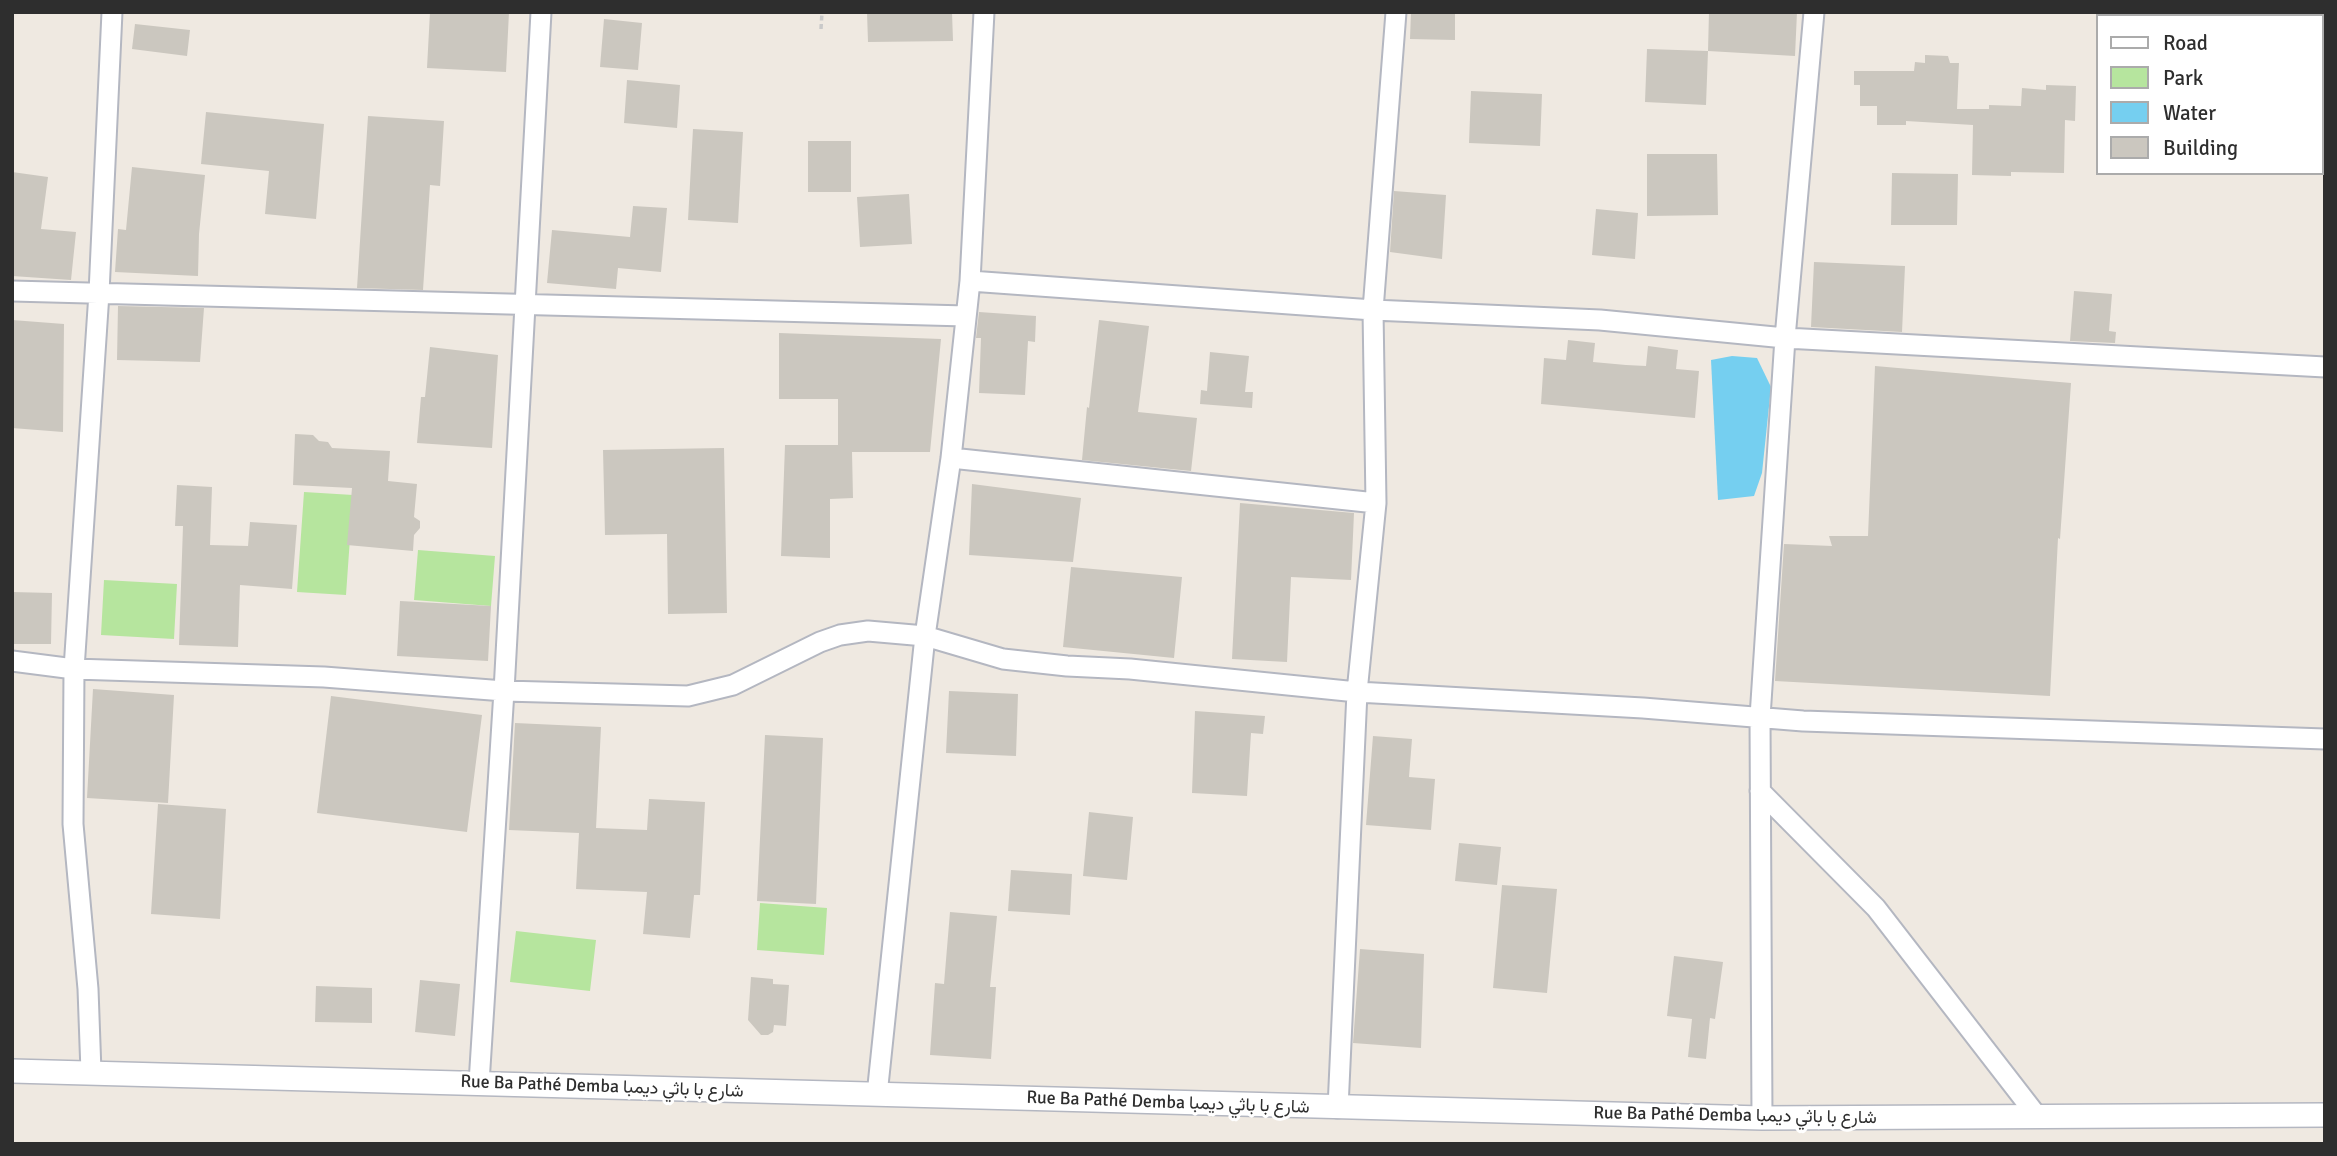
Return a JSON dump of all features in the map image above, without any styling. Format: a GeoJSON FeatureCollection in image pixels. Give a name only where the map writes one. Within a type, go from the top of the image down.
{"type":"FeatureCollection","features":[{"type":"Feature","properties":{"kind":"street"},"geometry":{"type":"LineString","coordinates":[[91,1072],[88,989],[73,824],[74,669],[99,293],[112,12]]}},
{"type":"Feature","properties":{"kind":"street"},"geometry":{"type":"LineString","coordinates":[[479,1083],[504,691],[541,12]]}},
{"type":"Feature","properties":{"kind":"street"},"geometry":{"type":"LineString","coordinates":[[877,1095],[925,636],[951,458],[967,316],[984,12]]}},
{"type":"Feature","properties":{"kind":"street"},"geometry":{"type":"LineString","coordinates":[[1338,1108],[1357,692],[1376,503],[1373,310],[1396,12]]}},
{"type":"Feature","properties":{"kind":"street"},"geometry":{"type":"LineString","coordinates":[[1762,1118],[1760,718],[1785,338],[1814,12]]}},
{"type":"Feature","properties":{"kind":"street"},"geometry":{"type":"LineString","coordinates":[[970,281],[1373,310],[1600,320],[1785,338],[2325,367]]}},
{"type":"Feature","properties":{"kind":"street"},"geometry":{"type":"LineString","coordinates":[[12,291],[967,316]]}},
{"type":"Feature","properties":{"kind":"street"},"geometry":{"type":"LineString","coordinates":[[951,458],[1376,503]]}},
{"type":"Feature","properties":{"kind":"street"},"geometry":{"type":"LineString","coordinates":[[12,661],[74,669],[324,677],[504,691],[688,696],[733,685],[820,642],[840,635],[868,631],[925,636],[1003,659],[1357,692],[1643,708],[1803,721],[2325,739]]}},
{"type":"Feature","properties":{"kind":"street"},"geometry":{"type":"LineString","coordinates":[[1760,790],[1876,908],[2037,1116]]}},
{"type":"Feature","properties":{"kind":"street","name":"Rue Ba Pathé Demba شارع با باثي ديمبا"},"geometry":{"type":"LineString","coordinates":[[12,1071],[1762,1118],[2325,1115]]}},
{"type":"Feature","properties":{"kind":"path"},"geometry":{"type":"LineString","coordinates":[[821,29],[822,12]]}},
{"type":"Feature","properties":{"kind":"green space"},"geometry":{"type":"Polygon","coordinates":[[[304,492],[353,495],[346,595],[297,592],[304,492]]]}},
{"type":"Feature","properties":{"kind":"green space"},"geometry":{"type":"Polygon","coordinates":[[[418,550],[495,556],[491,606],[414,600],[418,550]]]}},
{"type":"Feature","properties":{"kind":"green space"},"geometry":{"type":"Polygon","coordinates":[[[104,580],[177,584],[174,639],[101,635],[104,580]]]}},
{"type":"Feature","properties":{"kind":"green space"},"geometry":{"type":"Polygon","coordinates":[[[760,903],[827,908],[824,955],[757,950],[760,903]]]}},
{"type":"Feature","properties":{"kind":"green space"},"geometry":{"type":"Polygon","coordinates":[[[516,931],[596,940],[590,991],[510,982],[516,931]]]}},
{"type":"Feature","properties":{"kind":"water"},"geometry":{"type":"Polygon","coordinates":[[[1732,356],[1757,358],[1771,387],[1762,473],[1754,496],[1718,500],[1711,360],[1732,356]]]}},
{"type":"Feature","properties":{"kind":"building"},"geometry":{"type":"Polygon","coordinates":[[[430,12],[509,12],[506,72],[427,68],[430,12]]]}},
{"type":"Feature","properties":{"kind":"building"},"geometry":{"type":"Polygon","coordinates":[[[867,12],[952,12],[953,41],[868,42],[867,12]]]}},
{"type":"Feature","properties":{"kind":"building"},"geometry":{"type":"Polygon","coordinates":[[[1411,12],[1455,12],[1455,40],[1410,39],[1411,12]]]}},
{"type":"Feature","properties":{"kind":"building"},"geometry":{"type":"Polygon","coordinates":[[[1709,12],[1797,12],[1795,56],[1708,51],[1709,12]]]}},
{"type":"Feature","properties":{"kind":"building"},"geometry":{"type":"Polygon","coordinates":[[[604,19],[642,23],[638,70],[600,67],[604,19]]]}},
{"type":"Feature","properties":{"kind":"building"},"geometry":{"type":"Polygon","coordinates":[[[135,24],[190,30],[187,56],[132,49],[135,24]]]}},
{"type":"Feature","properties":{"kind":"building"},"geometry":{"type":"Polygon","coordinates":[[[1647,49],[1708,51],[1706,105],[1645,102],[1647,49]]]}},
{"type":"Feature","properties":{"kind":"building"},"geometry":{"type":"Polygon","coordinates":[[[1925,55],[1948,56],[1950,63],[1959,63],[1957,109],[1989,109],[1989,105],[2021,106],[2022,88],[2046,90],[2046,85],[2076,86],[2075,121],[2065,120],[2064,173],[2011,172],[2011,176],[1972,175],[1973,125],[1906,121],[1906,125],[1877,125],[1877,106],[1860,106],[1860,85],[1854,85],[1854,71],[1914,71],[1915,62],[1925,63],[1925,55]]]}},
{"type":"Feature","properties":{"kind":"building"},"geometry":{"type":"Polygon","coordinates":[[[627,80],[680,85],[677,128],[624,123],[627,80]]]}},
{"type":"Feature","properties":{"kind":"building"},"geometry":{"type":"Polygon","coordinates":[[[1471,91],[1542,94],[1540,146],[1469,143],[1471,91]]]}},
{"type":"Feature","properties":{"kind":"building"},"geometry":{"type":"Polygon","coordinates":[[[206,112],[324,124],[316,219],[265,214],[269,171],[201,164],[206,112]]]}},
{"type":"Feature","properties":{"kind":"building"},"geometry":{"type":"Polygon","coordinates":[[[368,116],[444,121],[440,186],[430,185],[423,290],[357,288],[368,116]]]}},
{"type":"Feature","properties":{"kind":"building"},"geometry":{"type":"Polygon","coordinates":[[[693,129],[743,132],[738,223],[688,220],[693,129]]]}},
{"type":"Feature","properties":{"kind":"building"},"geometry":{"type":"Polygon","coordinates":[[[808,141],[851,141],[851,192],[808,192],[808,141]]]}},
{"type":"Feature","properties":{"kind":"building"},"geometry":{"type":"Polygon","coordinates":[[[1647,154],[1717,154],[1718,215],[1647,216],[1647,154]]]}},
{"type":"Feature","properties":{"kind":"building"},"geometry":{"type":"Polygon","coordinates":[[[132,167],[205,175],[198,276],[115,272],[118,229],[126,230],[132,167]]]}},
{"type":"Feature","properties":{"kind":"building"},"geometry":{"type":"Polygon","coordinates":[[[12,172],[48,177],[41,229],[76,232],[71,280],[12,276],[12,172]]]}},
{"type":"Feature","properties":{"kind":"building"},"geometry":{"type":"Polygon","coordinates":[[[1892,173],[1958,174],[1957,225],[1891,225],[1892,173]]]}},
{"type":"Feature","properties":{"kind":"building"},"geometry":{"type":"Polygon","coordinates":[[[1394,191],[1446,195],[1442,259],[1390,252],[1394,191]]]}},
{"type":"Feature","properties":{"kind":"building"},"geometry":{"type":"Polygon","coordinates":[[[909,194],[912,244],[860,247],[857,197],[909,194]]]}},
{"type":"Feature","properties":{"kind":"building"},"geometry":{"type":"Polygon","coordinates":[[[633,206],[667,208],[661,272],[618,268],[616,289],[547,283],[552,230],[630,237],[633,206]]]}},
{"type":"Feature","properties":{"kind":"building"},"geometry":{"type":"Polygon","coordinates":[[[1596,209],[1638,213],[1635,259],[1592,255],[1596,209]]]}},
{"type":"Feature","properties":{"kind":"building"},"geometry":{"type":"Polygon","coordinates":[[[1814,262],[1905,266],[1902,332],[1811,327],[1814,262]]]}},
{"type":"Feature","properties":{"kind":"building"},"geometry":{"type":"Polygon","coordinates":[[[2074,291],[2112,294],[2109,331],[2116,332],[2115,343],[2070,341],[2074,291]]]}},
{"type":"Feature","properties":{"kind":"building"},"geometry":{"type":"Polygon","coordinates":[[[118,306],[204,308],[200,362],[117,360],[118,306]]]}},
{"type":"Feature","properties":{"kind":"building"},"geometry":{"type":"Polygon","coordinates":[[[979,312],[1036,316],[1035,342],[1028,341],[1025,395],[979,393],[981,338],[976,338],[979,312]]]}},
{"type":"Feature","properties":{"kind":"building"},"geometry":{"type":"Polygon","coordinates":[[[12,320],[64,324],[63,432],[12,428],[12,320]]]}},
{"type":"Feature","properties":{"kind":"building"},"geometry":{"type":"Polygon","coordinates":[[[1099,320],[1149,326],[1138,412],[1197,418],[1191,471],[1082,460],[1099,320]]]}},
{"type":"Feature","properties":{"kind":"building"},"geometry":{"type":"Polygon","coordinates":[[[779,333],[941,339],[930,452],[852,452],[853,498],[830,499],[830,558],[781,556],[785,445],[838,445],[838,399],[779,399],[779,333]]]}},
{"type":"Feature","properties":{"kind":"building"},"geometry":{"type":"Polygon","coordinates":[[[1568,340],[1595,343],[1593,362],[1626,365],[1646,366],[1648,346],[1678,350],[1676,369],[1699,371],[1695,418],[1541,404],[1544,358],[1566,360],[1568,340]]]}},
{"type":"Feature","properties":{"kind":"building"},"geometry":{"type":"Polygon","coordinates":[[[430,347],[498,355],[492,448],[417,443],[421,397],[425,397],[430,347]]]}},
{"type":"Feature","properties":{"kind":"building"},"geometry":{"type":"Polygon","coordinates":[[[1210,352],[1249,356],[1245,392],[1253,392],[1252,408],[1200,404],[1201,390],[1207,391],[1210,352]]]}},
{"type":"Feature","properties":{"kind":"building"},"geometry":{"type":"Polygon","coordinates":[[[1875,366],[2071,383],[2060,539],[2058,538],[2050,696],[1775,681],[1784,544],[1832,546],[1829,536],[1868,536],[1875,366]]]}},
{"type":"Feature","properties":{"kind":"building"},"geometry":{"type":"Polygon","coordinates":[[[295,434],[313,435],[319,441],[328,442],[332,448],[390,451],[388,481],[417,484],[414,517],[420,521],[420,528],[414,535],[413,551],[347,545],[352,488],[293,485],[295,434]]]}},
{"type":"Feature","properties":{"kind":"building"},"geometry":{"type":"Polygon","coordinates":[[[724,448],[727,613],[668,614],[667,534],[605,535],[603,450],[724,448]]]}},
{"type":"Feature","properties":{"kind":"building"},"geometry":{"type":"Polygon","coordinates":[[[972,484],[1081,498],[1073,562],[969,555],[972,484]]]}},
{"type":"Feature","properties":{"kind":"building"},"geometry":{"type":"Polygon","coordinates":[[[177,485],[212,487],[210,545],[248,546],[250,522],[297,525],[292,589],[240,585],[238,647],[179,645],[183,526],[175,526],[177,485]]]}},
{"type":"Feature","properties":{"kind":"building"},"geometry":{"type":"Polygon","coordinates":[[[1240,503],[1354,513],[1351,580],[1291,577],[1287,662],[1232,659],[1240,503]]]}},
{"type":"Feature","properties":{"kind":"building"},"geometry":{"type":"Polygon","coordinates":[[[1071,567],[1182,577],[1174,658],[1063,647],[1071,567]]]}},
{"type":"Feature","properties":{"kind":"building"},"geometry":{"type":"Polygon","coordinates":[[[12,592],[52,593],[51,644],[12,644],[12,592]]]}},
{"type":"Feature","properties":{"kind":"building"},"geometry":{"type":"Polygon","coordinates":[[[400,601],[491,606],[488,661],[397,656],[400,601]]]}},
{"type":"Feature","properties":{"kind":"building"},"geometry":{"type":"Polygon","coordinates":[[[93,689],[174,695],[168,803],[87,798],[93,689]]]}},
{"type":"Feature","properties":{"kind":"building"},"geometry":{"type":"Polygon","coordinates":[[[949,691],[1018,694],[1016,756],[946,753],[949,691]]]}},
{"type":"Feature","properties":{"kind":"building"},"geometry":{"type":"Polygon","coordinates":[[[331,696],[482,715],[467,832],[317,813],[331,696]]]}},
{"type":"Feature","properties":{"kind":"building"},"geometry":{"type":"Polygon","coordinates":[[[1195,711],[1265,716],[1263,734],[1251,733],[1247,796],[1192,793],[1195,711]]]}},
{"type":"Feature","properties":{"kind":"building"},"geometry":{"type":"Polygon","coordinates":[[[515,723],[601,727],[596,828],[647,830],[649,799],[705,802],[700,895],[694,895],[690,938],[643,934],[647,892],[576,889],[579,833],[509,830],[515,723]]]}},
{"type":"Feature","properties":{"kind":"building"},"geometry":{"type":"Polygon","coordinates":[[[765,735],[823,738],[816,904],[757,901],[765,735]]]}},
{"type":"Feature","properties":{"kind":"building"},"geometry":{"type":"Polygon","coordinates":[[[1373,736],[1412,739],[1409,777],[1435,779],[1431,830],[1366,825],[1373,736]]]}},
{"type":"Feature","properties":{"kind":"building"},"geometry":{"type":"Polygon","coordinates":[[[158,804],[226,809],[220,919],[151,914],[158,804]]]}},
{"type":"Feature","properties":{"kind":"building"},"geometry":{"type":"Polygon","coordinates":[[[1089,812],[1133,817],[1127,880],[1083,876],[1089,812]]]}},
{"type":"Feature","properties":{"kind":"building"},"geometry":{"type":"Polygon","coordinates":[[[1459,843],[1501,847],[1497,885],[1455,881],[1459,843]]]}},
{"type":"Feature","properties":{"kind":"building"},"geometry":{"type":"Polygon","coordinates":[[[1011,870],[1072,874],[1070,915],[1008,911],[1011,870]]]}},
{"type":"Feature","properties":{"kind":"building"},"geometry":{"type":"Polygon","coordinates":[[[1502,885],[1557,889],[1547,993],[1493,988],[1502,885]]]}},
{"type":"Feature","properties":{"kind":"building"},"geometry":{"type":"Polygon","coordinates":[[[950,912],[997,916],[990,987],[996,987],[991,1059],[930,1055],[935,983],[944,984],[950,912]]]}},
{"type":"Feature","properties":{"kind":"building"},"geometry":{"type":"Polygon","coordinates":[[[1360,949],[1424,954],[1421,1048],[1353,1043],[1360,949]]]}},
{"type":"Feature","properties":{"kind":"building"},"geometry":{"type":"Polygon","coordinates":[[[1674,956],[1723,962],[1715,1019],[1710,1018],[1706,1059],[1688,1057],[1692,1019],[1667,1016],[1674,956]]]}},
{"type":"Feature","properties":{"kind":"building"},"geometry":{"type":"Polygon","coordinates":[[[751,977],[773,979],[773,984],[789,985],[786,1026],[774,1025],[773,1032],[768,1035],[761,1035],[748,1020],[751,977]]]}},
{"type":"Feature","properties":{"kind":"building"},"geometry":{"type":"Polygon","coordinates":[[[420,980],[460,984],[455,1036],[415,1032],[420,980]]]}},
{"type":"Feature","properties":{"kind":"building"},"geometry":{"type":"Polygon","coordinates":[[[316,986],[372,988],[372,1023],[315,1022],[316,986]]]}}]}
